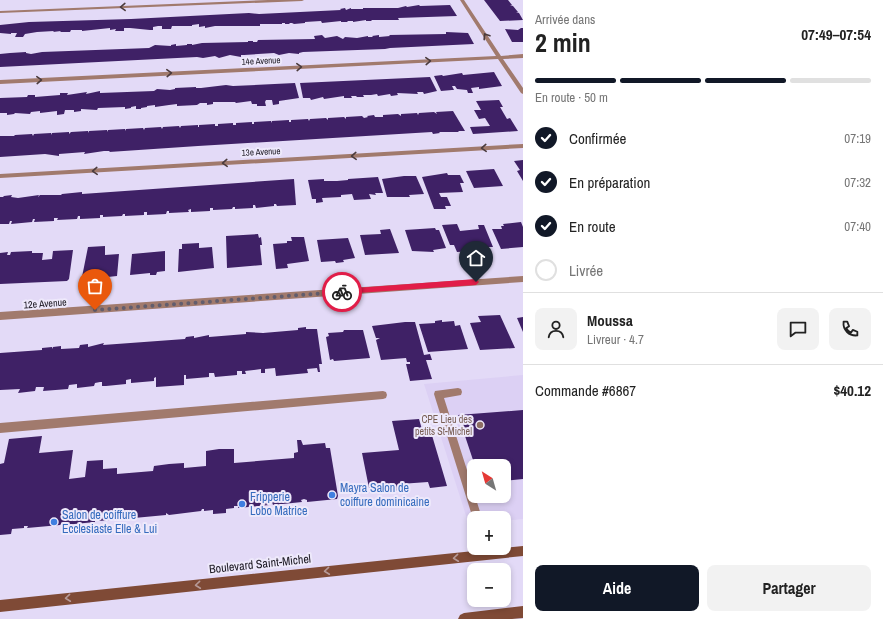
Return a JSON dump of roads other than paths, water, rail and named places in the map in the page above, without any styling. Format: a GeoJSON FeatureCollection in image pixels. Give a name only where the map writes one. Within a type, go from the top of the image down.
{"type":"FeatureCollection","features":[{"type":"Feature","properties":{"kind":"main road","name":"Boulevard Saint-Michel"},"geometry":{"type":"LineString","coordinates":[[511,551],[523,551]]}},
{"type":"Feature","properties":{"kind":"main road","name":"Boulevard Saint-Michel"},"geometry":{"type":"LineString","coordinates":[[0,606],[467,553]]}},
{"type":"Feature","properties":{"kind":"main road"},"geometry":{"type":"LineString","coordinates":[[464,619],[500,617],[523,612]]}},
{"type":"Feature","properties":{"kind":"street"},"geometry":{"type":"LineString","coordinates":[[0,12],[302,0]]}},
{"type":"Feature","properties":{"kind":"street"},"geometry":{"type":"LineString","coordinates":[[462,0],[523,92]]}},
{"type":"Feature","properties":{"kind":"street","name":"14e Avenue"},"geometry":{"type":"LineString","coordinates":[[0,82],[523,56]]}},
{"type":"Feature","properties":{"kind":"street","name":"13e Avenue"},"geometry":{"type":"LineString","coordinates":[[0,176],[523,146]]}},
{"type":"Feature","properties":{"kind":"street","name":"12e Avenue"},"geometry":{"type":"LineString","coordinates":[[0,316],[523,279]]}},
{"type":"Feature","properties":{"kind":"street"},"geometry":{"type":"LineString","coordinates":[[458,392],[438,394],[475,511]]}},
{"type":"Feature","properties":{"kind":"street"},"geometry":{"type":"LineString","coordinates":[[0,428],[383,395]]}},
{"type":"Feature","properties":{"kind":"place","name":"CPE Lieu des petits St-Michel"},"geometry":{"type":"Point","coordinates":[480,425]}},
{"type":"Feature","properties":{"kind":"place","name":"Mayra Salon de coiffure dominicaine"},"geometry":{"type":"Point","coordinates":[332,495]}},
{"type":"Feature","properties":{"kind":"place","name":"Fripperie Lobo Matrice"},"geometry":{"type":"Point","coordinates":[242,504]}},
{"type":"Feature","properties":{"kind":"place","name":"Salon de coiffure Ecclesiaste Elle & Lui"},"geometry":{"type":"Point","coordinates":[54,522]}}]}
